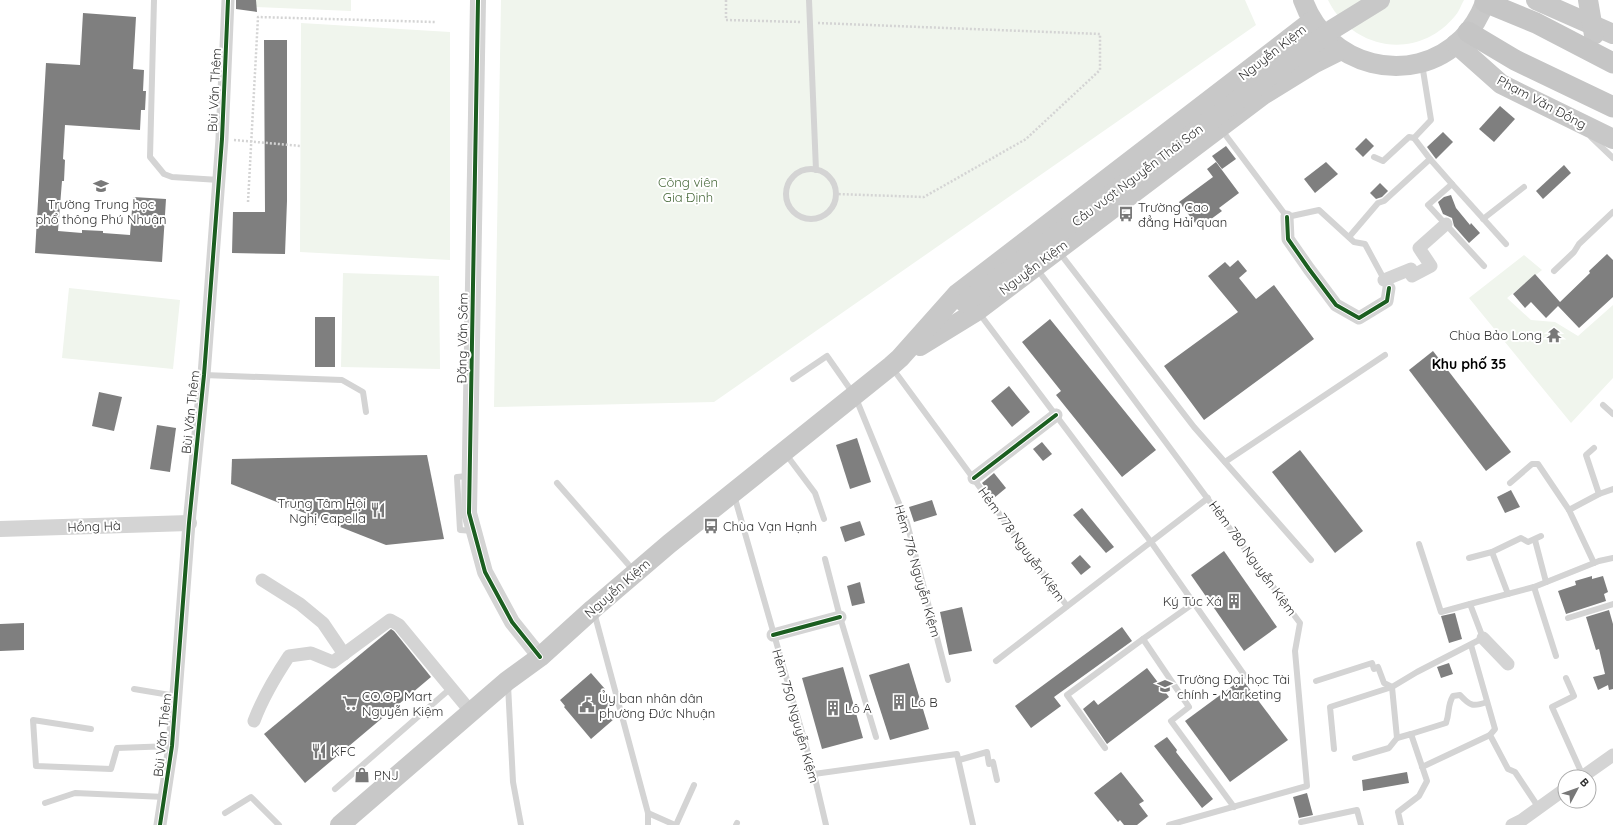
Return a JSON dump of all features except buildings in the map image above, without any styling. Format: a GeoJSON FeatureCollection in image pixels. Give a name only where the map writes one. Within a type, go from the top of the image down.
{"type":"FeatureCollection","features":[{"type":"Feature","properties":{"kind":"highway"},"geometry":{"type":"LineString","coordinates":[[1486,1],[1536,22],[1605,59]]}},
{"type":"Feature","properties":{"kind":"highway","name":"Phạm Văn Đồng"},"geometry":{"type":"LineString","coordinates":[[1462,38],[1515,60],[1613,107]]}},
{"type":"Feature","properties":{"kind":"main road"},"geometry":{"type":"LineString","coordinates":[[1303,0],[1312,21],[1326,37],[1342,50],[1360,60],[1380,65],[1401,66],[1421,63],[1440,55],[1462,38],[1475,23],[1486,1]]}},
{"type":"Feature","properties":{"kind":"main road","name":"Cầu vượt Nguyễn Thái Sơn"},"geometry":{"type":"LineString","coordinates":[[895,362],[971,307],[1333,29],[1380,0]]}},
{"type":"Feature","properties":{"kind":"main road"},"geometry":{"type":"LineString","coordinates":[[1536,0],[1613,34]]}},
{"type":"Feature","properties":{"kind":"main road"},"geometry":{"type":"LineString","coordinates":[[1588,0],[1593,26],[1605,59]]}},
{"type":"Feature","properties":{"kind":"main road","name":"Nguyễn Kiệm"},"geometry":{"type":"LineString","coordinates":[[340,825],[471,712],[540,657],[635,573],[895,362],[957,294],[1312,21]]}},
{"type":"Feature","properties":{"kind":"main road","name":"Phạm Văn Đồng"},"geometry":{"type":"LineString","coordinates":[[1462,38],[1501,84],[1613,139]]}},
{"type":"Feature","properties":{"kind":"main road","name":"Nguyễn Kiệm"},"geometry":{"type":"LineString","coordinates":[[971,307],[1035,266],[1263,95],[1291,76],[1342,50]]}},
{"type":"Feature","properties":{"kind":"street","name":"Bùi Văn Thêm"},"geometry":{"type":"LineString","coordinates":[[160,825],[172,746],[188,523],[204,375],[222,139],[228,0]]}},
{"type":"Feature","properties":{"kind":"street","name":"Đặng Văn Sâm"},"geometry":{"type":"LineString","coordinates":[[478,0],[469,513],[485,572],[512,622],[540,657]]}},
{"type":"Feature","properties":{"kind":"street"},"geometry":{"type":"LineString","coordinates":[[1287,217],[1288,238],[1309,269],[1336,305],[1359,318],[1387,301],[1387,284],[1410,269],[1412,276],[1431,266],[1419,248],[1446,224]]}},
{"type":"Feature","properties":{"kind":"street"},"geometry":{"type":"LineString","coordinates":[[974,478],[1056,414]]}},
{"type":"Feature","properties":{"kind":"street","name":"Hồng Hà"},"geometry":{"type":"LineString","coordinates":[[0,530],[188,523]]}},
{"type":"Feature","properties":{"kind":"street"},"geometry":{"type":"LineString","coordinates":[[262,580],[300,604],[323,623],[344,654]]}},
{"type":"Feature","properties":{"kind":"street"},"geometry":{"type":"LineString","coordinates":[[773,635],[840,617]]}},
{"type":"Feature","properties":{"kind":"street"},"geometry":{"type":"LineString","coordinates":[[254,721],[263,698],[289,656],[311,652],[333,662],[390,620],[399,625],[471,712]]}},
{"type":"Feature","properties":{"kind":"street"},"geometry":{"type":"LineString","coordinates":[[1483,638],[1508,664]]}},
{"type":"Feature","properties":{"kind":"street"},"geometry":{"type":"LineString","coordinates":[[1595,769],[1612,758]]}},
{"type":"Feature","properties":{"kind":"street"},"geometry":{"type":"LineString","coordinates":[[1519,824],[1557,795]]}},
{"type":"Feature","properties":{"kind":"lane"},"geometry":{"type":"LineString","coordinates":[[154,0],[150,157],[164,174],[172,177],[219,180]]}},
{"type":"Feature","properties":{"kind":"lane"},"geometry":{"type":"LineString","coordinates":[[809,0],[816,170]]}},
{"type":"Feature","properties":{"kind":"lane"},"geometry":{"type":"LineString","coordinates":[[1414,138],[1431,120],[1421,63]]}},
{"type":"Feature","properties":{"kind":"lane"},"geometry":{"type":"LineString","coordinates":[[1571,118],[1613,158]]}},
{"type":"Feature","properties":{"kind":"lane"},"geometry":{"type":"LineString","coordinates":[[1220,127],[1287,217],[1319,210],[1354,242],[1365,244],[1387,284]]}},
{"type":"Feature","properties":{"kind":"lane"},"geometry":{"type":"LineString","coordinates":[[1374,157],[1383,161],[1409,137],[1414,138],[1430,159],[1506,244]]}},
{"type":"Feature","properties":{"kind":"lane"},"geometry":{"type":"LineString","coordinates":[[1349,237],[1378,203],[1384,201],[1430,159]]}},
{"type":"Feature","properties":{"kind":"lane"},"geometry":{"type":"LineString","coordinates":[[816,170],[827,175],[832,181],[836,194],[832,208],[822,217],[814,220],[798,216],[792,211],[788,204],[786,188],[795,175],[802,171],[816,170]]}},
{"type":"Feature","properties":{"kind":"lane"},"geometry":{"type":"LineString","coordinates":[[1452,184],[1428,205],[1484,266]]}},
{"type":"Feature","properties":{"kind":"lane"},"geometry":{"type":"LineString","coordinates":[[1483,218],[1524,188]]}},
{"type":"Feature","properties":{"kind":"lane"},"geometry":{"type":"LineString","coordinates":[[1554,271],[1574,252],[1579,244],[1613,212]]}},
{"type":"Feature","properties":{"kind":"lane"},"geometry":{"type":"LineString","coordinates":[[1057,249],[1194,428],[1311,560]]}},
{"type":"Feature","properties":{"kind":"lane","name":"Hẻm 780 Nguyễn Kiệm"},"geometry":{"type":"LineString","coordinates":[[1035,266],[1300,623],[1295,650],[1307,786],[1178,824],[1169,825]]}},
{"type":"Feature","properties":{"kind":"lane"},"geometry":{"type":"LineString","coordinates":[[971,307],[1056,414],[1151,542],[1245,676]]}},
{"type":"Feature","properties":{"kind":"lane"},"geometry":{"type":"LineString","coordinates":[[1225,462],[1385,355]]}},
{"type":"Feature","properties":{"kind":"lane","name":"Hẻm 776 Nguyễn Kiệm"},"geometry":{"type":"LineString","coordinates":[[793,379],[827,356],[855,396],[907,524],[948,680]]}},
{"type":"Feature","properties":{"kind":"lane","name":"Hẻm 778 Nguyễn Kiệm"},"geometry":{"type":"LineString","coordinates":[[895,362],[974,478],[1067,606]]}},
{"type":"Feature","properties":{"kind":"lane"},"geometry":{"type":"LineString","coordinates":[[204,375],[342,380],[364,392],[366,412]]}},
{"type":"Feature","properties":{"kind":"lane"},"geometry":{"type":"LineString","coordinates":[[1603,405],[1613,414]]}},
{"type":"Feature","properties":{"kind":"lane"},"geometry":{"type":"LineString","coordinates":[[1594,448],[1586,455],[1599,494]]}},
{"type":"Feature","properties":{"kind":"lane"},"geometry":{"type":"LineString","coordinates":[[784,452],[815,493],[824,520]]}},
{"type":"Feature","properties":{"kind":"lane"},"geometry":{"type":"LineString","coordinates":[[1510,483],[1532,464],[1538,464],[1569,510],[1594,563]]}},
{"type":"Feature","properties":{"kind":"lane"},"geometry":{"type":"LineString","coordinates":[[557,483],[635,573]]}},
{"type":"Feature","properties":{"kind":"lane"},"geometry":{"type":"LineString","coordinates":[[1569,510],[1613,488]]}},
{"type":"Feature","properties":{"kind":"lane","name":"Hẻm 750 Nguyễn Kiệm"},"geometry":{"type":"LineString","coordinates":[[733,492],[814,774],[826,825]]}},
{"type":"Feature","properties":{"kind":"lane","name":"Hẻm 778 Nguyễn Kiệm"},"geometry":{"type":"LineString","coordinates":[[996,661],[1208,498]]}},
{"type":"Feature","properties":{"kind":"lane"},"geometry":{"type":"LineString","coordinates":[[1469,558],[1492,552],[1521,538],[1528,542],[1541,536]]}},
{"type":"Feature","properties":{"kind":"lane"},"geometry":{"type":"LineString","coordinates":[[1535,540],[1546,582]]}},
{"type":"Feature","properties":{"kind":"lane"},"geometry":{"type":"LineString","coordinates":[[1418,544],[1440,612],[1534,587],[1594,563],[1613,558]]}},
{"type":"Feature","properties":{"kind":"lane"},"geometry":{"type":"LineString","coordinates":[[1492,552],[1508,594]]}},
{"type":"Feature","properties":{"kind":"lane"},"geometry":{"type":"LineString","coordinates":[[825,559],[840,617],[876,737]]}},
{"type":"Feature","properties":{"kind":"lane"},"geometry":{"type":"LineString","coordinates":[[1534,587],[1556,656]]}},
{"type":"Feature","properties":{"kind":"lane"},"geometry":{"type":"LineString","coordinates":[[1105,748],[1067,695],[1194,603]]}},
{"type":"Feature","properties":{"kind":"lane"},"geometry":{"type":"LineString","coordinates":[[1334,749],[1330,707],[1392,687],[1417,672],[1483,638],[1470,604]]}},
{"type":"Feature","properties":{"kind":"lane"},"geometry":{"type":"LineString","coordinates":[[1568,618],[1613,604]]}},
{"type":"Feature","properties":{"kind":"lane"},"geometry":{"type":"LineString","coordinates":[[593,609],[648,813],[648,825]]}},
{"type":"Feature","properties":{"kind":"lane"},"geometry":{"type":"LineString","coordinates":[[1143,639],[1189,707],[1171,722],[1234,807]]}},
{"type":"Feature","properties":{"kind":"lane"},"geometry":{"type":"LineString","coordinates":[[1422,767],[1490,735],[1495,729],[1471,645]]}},
{"type":"Feature","properties":{"kind":"lane"},"geometry":{"type":"LineString","coordinates":[[1316,681],[1372,663],[1374,668],[1378,667],[1384,683],[1392,687]]}},
{"type":"Feature","properties":{"kind":"lane"},"geometry":{"type":"LineString","coordinates":[[1566,678],[1574,696],[1552,707],[1579,769]]}},
{"type":"Feature","properties":{"kind":"lane"},"geometry":{"type":"LineString","coordinates":[[508,681],[513,782],[521,825]]}},
{"type":"Feature","properties":{"kind":"lane"},"geometry":{"type":"LineString","coordinates":[[1392,687],[1397,738]]}},
{"type":"Feature","properties":{"kind":"lane"},"geometry":{"type":"LineString","coordinates":[[335,789],[451,688]]}},
{"type":"Feature","properties":{"kind":"lane"},"geometry":{"type":"LineString","coordinates":[[134,689],[176,696]]}},
{"type":"Feature","properties":{"kind":"lane"},"geometry":{"type":"LineString","coordinates":[[1355,758],[1389,748],[1397,738],[1446,723],[1450,714],[1448,704],[1453,696],[1460,695],[1468,704],[1476,706],[1487,702]]}},
{"type":"Feature","properties":{"kind":"lane"},"geometry":{"type":"LineString","coordinates":[[91,729],[33,720],[36,766],[110,769],[117,748],[172,746]]}},
{"type":"Feature","properties":{"kind":"lane"},"geometry":{"type":"LineString","coordinates":[[1401,825],[1398,812],[1419,796],[1427,781],[1411,734]]}},
{"type":"Feature","properties":{"kind":"lane"},"geometry":{"type":"LineString","coordinates":[[1490,735],[1508,769],[1515,772],[1539,808]]}},
{"type":"Feature","properties":{"kind":"lane"},"geometry":{"type":"LineString","coordinates":[[958,760],[987,752],[989,764],[993,762],[997,780]]}},
{"type":"Feature","properties":{"kind":"lane"},"geometry":{"type":"LineString","coordinates":[[814,774],[957,754],[973,825]]}},
{"type":"Feature","properties":{"kind":"lane"},"geometry":{"type":"LineString","coordinates":[[648,813],[676,825],[694,785]]}},
{"type":"Feature","properties":{"kind":"lane"},"geometry":{"type":"LineString","coordinates":[[45,803],[75,793],[165,797]]}},
{"type":"Feature","properties":{"kind":"lane"},"geometry":{"type":"LineString","coordinates":[[226,813],[251,797],[279,825]]}},
{"type":"Feature","properties":{"kind":"lane"},"geometry":{"type":"LineString","coordinates":[[1301,822],[1357,810],[1361,825]]}},
{"type":"Feature","properties":{"kind":"path"},"geometry":{"type":"LineString","coordinates":[[726,0],[726,20],[1100,34],[1100,70],[1026,139],[924,197],[836,194]]}},
{"type":"Feature","properties":{"kind":"path"},"geometry":{"type":"LineString","coordinates":[[248,202],[258,17],[435,22]]}},
{"type":"Feature","properties":{"kind":"path"},"geometry":{"type":"LineString","coordinates":[[222,139],[301,146]]}},
{"type":"Feature","properties":{"kind":"green space"},"geometry":{"type":"Polygon","coordinates":[[[256,0],[351,0],[351,11],[256,7],[256,0]]]}},
{"type":"Feature","properties":{"kind":"green space","name":"Công viên Gia Định"},"geometry":{"type":"Polygon","coordinates":[[[501,0],[1245,0],[1256,25],[714,402],[494,407],[501,0]]]}},
{"type":"Feature","properties":{"kind":"green space"},"geometry":{"type":"Polygon","coordinates":[[[1328,0],[1464,0],[1456,14],[1440,30],[1423,40],[1405,44],[1387,44],[1369,39],[1353,30],[1339,17],[1328,0]]]}},
{"type":"Feature","properties":{"kind":"green space"},"geometry":{"type":"Polygon","coordinates":[[[301,23],[450,32],[450,260],[300,252],[301,23]]]}},
{"type":"Feature","properties":{"kind":"green space"},"geometry":{"type":"Polygon","coordinates":[[[1524,255],[1542,270],[1507,298],[1531,320],[1555,322],[1578,336],[1613,305],[1613,378],[1571,423],[1469,298],[1524,255]]]}},
{"type":"Feature","properties":{"kind":"green space"},"geometry":{"type":"Polygon","coordinates":[[[343,273],[439,276],[440,369],[341,367],[343,273]]]}},
{"type":"Feature","properties":{"kind":"green space"},"geometry":{"type":"Polygon","coordinates":[[[69,288],[180,300],[173,369],[62,358],[69,288]]]}},
{"type":"Feature","properties":{"kind":"cycle path"},"geometry":{"type":"LineString","coordinates":[[160,825],[172,746],[189,523],[204,375],[222,139],[228,0]]}},
{"type":"Feature","properties":{"kind":"cycle path"},"geometry":{"type":"LineString","coordinates":[[478,0],[469,513],[485,572],[512,622],[540,657]]}},
{"type":"Feature","properties":{"kind":"cycle path"},"geometry":{"type":"LineString","coordinates":[[1287,217],[1288,239],[1336,305],[1359,318],[1387,301],[1389,288]]}},
{"type":"Feature","properties":{"kind":"cycle path"},"geometry":{"type":"LineString","coordinates":[[974,478],[1056,415]]}},
{"type":"Feature","properties":{"kind":"cycle path"},"geometry":{"type":"LineString","coordinates":[[773,635],[840,617]]}},
{"type":"Feature","properties":{"kind":"place","name":"Trường Trung học phổ thông Phú Nhuận"},"geometry":{"type":"Point","coordinates":[101,186]}},
{"type":"Feature","properties":{"kind":"place","name":"Trường Cao đẳng Hải quan"},"geometry":{"type":"Point","coordinates":[1126,214]}},
{"type":"Feature","properties":{"kind":"place","name":"Chùa Bảo Long"},"geometry":{"type":"Point","coordinates":[1554,335]}},
{"type":"Feature","properties":{"kind":"place","name":"Trung Tâm Hội Nghị Capella"},"geometry":{"type":"Point","coordinates":[378,510]}},
{"type":"Feature","properties":{"kind":"place","name":"Chùa Vạn Hạnh"},"geometry":{"type":"Point","coordinates":[711,526]}},
{"type":"Feature","properties":{"kind":"place","name":"Ký Túc Xá"},"geometry":{"type":"Point","coordinates":[1234,601]}},
{"type":"Feature","properties":{"kind":"place","name":"Trường Đại học Tài chính - Marketing"},"geometry":{"type":"Point","coordinates":[1165,686]}},
{"type":"Feature","properties":{"kind":"place","name":"Lô B"},"geometry":{"type":"Point","coordinates":[899,702]}},
{"type":"Feature","properties":{"kind":"place","name":"CO.OP Mart Nguyễn Kiệm"},"geometry":{"type":"Point","coordinates":[350,703]}},
{"type":"Feature","properties":{"kind":"place","name":"Ủy ban nhân dân phường Đức Nhuận"},"geometry":{"type":"Point","coordinates":[587,705]}},
{"type":"Feature","properties":{"kind":"place","name":"Lô A"},"geometry":{"type":"Point","coordinates":[833,708]}},
{"type":"Feature","properties":{"kind":"place","name":"KFC"},"geometry":{"type":"Point","coordinates":[319,751]}},
{"type":"Feature","properties":{"kind":"place","name":"PNJ"},"geometry":{"type":"Point","coordinates":[362,775]}},
{"type":"Feature","properties":{"kind":"district","name":"Khu phố 35"},"geometry":{"type":"Point","coordinates":[1469,364]}}]}
